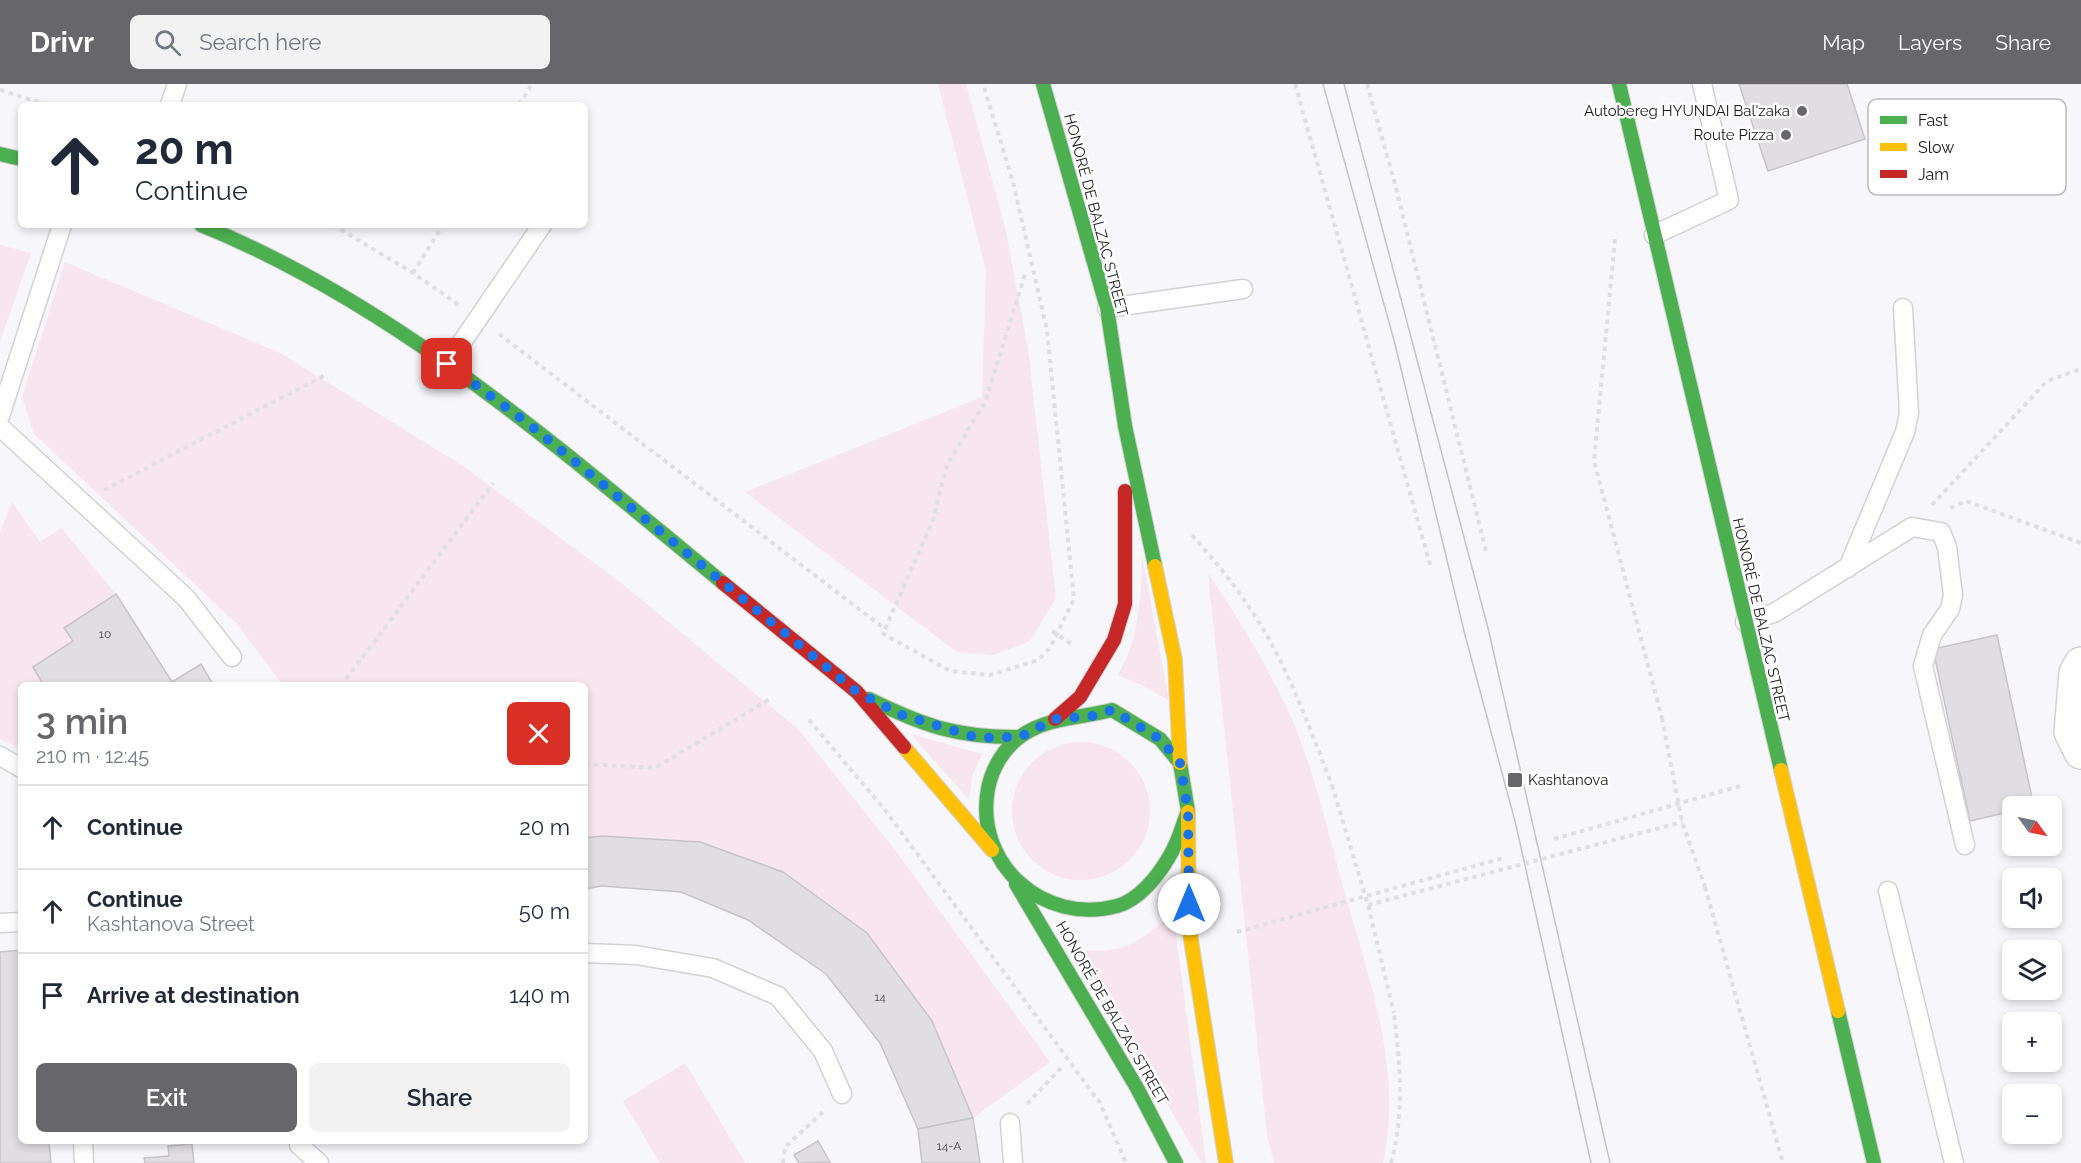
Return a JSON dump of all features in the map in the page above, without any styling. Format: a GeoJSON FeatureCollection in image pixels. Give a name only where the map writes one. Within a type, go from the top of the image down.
{"type":"FeatureCollection","features":[{"type":"Feature","properties":{"kind":"street","name":"HONORÉ DE BALZAC STREET"},"geometry":{"type":"LineString","coordinates":[[1043,84],[1107,308],[1125,426],[1175,660],[1180,763]]}},
{"type":"Feature","properties":{"kind":"street","name":"HONORÉ DE BALZAC STREET"},"geometry":{"type":"LineString","coordinates":[[1619,84],[1744,622],[1874,1163]]}},
{"type":"Feature","properties":{"kind":"street"},"geometry":{"type":"LineString","coordinates":[[0,154],[18,158]]}},
{"type":"Feature","properties":{"kind":"street"},"geometry":{"type":"LineString","coordinates":[[208,228],[243,242],[349,300],[447,364],[530,425],[857,692],[992,850],[1015,882],[1033,895],[1074,908],[1117,905],[1140,892],[1166,864],[1188,811]]}},
{"type":"Feature","properties":{"kind":"street","name":"HONORÉ DE BALZAC STREET"},"geometry":{"type":"LineString","coordinates":[[1055,719],[1080,696],[1104,661],[1114,640],[1125,604],[1125,426]]}},
{"type":"Feature","properties":{"kind":"street"},"geometry":{"type":"LineString","coordinates":[[2081,664],[2076,673],[2071,732],[2081,752]]}},
{"type":"Feature","properties":{"kind":"street"},"geometry":{"type":"LineString","coordinates":[[857,692],[902,715],[947,730],[978,738],[1020,737]]}},
{"type":"Feature","properties":{"kind":"street"},"geometry":{"type":"LineString","coordinates":[[992,850],[986,830],[984,810],[987,789],[994,769],[1005,751],[1020,737],[1055,719],[1092,716],[1112,710],[1160,739],[1180,763],[1188,811],[1189,927],[1226,1163]]}},
{"type":"Feature","properties":{"kind":"street","name":"HONORÉ DE BALZAC STREET"},"geometry":{"type":"LineString","coordinates":[[1015,882],[1137,1088],[1176,1163]]}},
{"type":"Feature","properties":{"kind":"lane"},"geometry":{"type":"LineString","coordinates":[[171,102],[177,84]]}},
{"type":"Feature","properties":{"kind":"lane"},"geometry":{"type":"LineString","coordinates":[[1654,235],[1729,200],[1702,84]]}},
{"type":"Feature","properties":{"kind":"lane"},"geometry":{"type":"LineString","coordinates":[[0,416],[61,228]]}},
{"type":"Feature","properties":{"kind":"lane"},"geometry":{"type":"LineString","coordinates":[[447,364],[480,319],[540,228]]}},
{"type":"Feature","properties":{"kind":"lane"},"geometry":{"type":"LineString","coordinates":[[1107,308],[1243,289]]}},
{"type":"Feature","properties":{"kind":"lane"},"geometry":{"type":"LineString","coordinates":[[1848,568],[1905,432],[1909,413],[1903,308]]}},
{"type":"Feature","properties":{"kind":"lane"},"geometry":{"type":"LineString","coordinates":[[0,427],[186,598],[232,657]]}},
{"type":"Feature","properties":{"kind":"lane"},"geometry":{"type":"LineString","coordinates":[[1744,622],[1774,613],[1911,527],[1941,532],[1947,547],[1953,595],[1947,615],[1932,635],[1923,666],[1965,845]]}},
{"type":"Feature","properties":{"kind":"lane"},"geometry":{"type":"LineString","coordinates":[[0,756],[18,766]]}},
{"type":"Feature","properties":{"kind":"lane"},"geometry":{"type":"LineString","coordinates":[[1888,891],[1954,1163]]}},
{"type":"Feature","properties":{"kind":"lane"},"geometry":{"type":"LineString","coordinates":[[0,924],[18,922]]}},
{"type":"Feature","properties":{"kind":"lane"},"geometry":{"type":"LineString","coordinates":[[588,953],[636,955],[713,968],[778,996],[823,1051],[842,1094]]}},
{"type":"Feature","properties":{"kind":"lane"},"geometry":{"type":"LineString","coordinates":[[1010,1123],[1013,1163]]}},
{"type":"Feature","properties":{"kind":"lane"},"geometry":{"type":"LineString","coordinates":[[83,1144],[84,1163]]}},
{"type":"Feature","properties":{"kind":"lane"},"geometry":{"type":"LineString","coordinates":[[299,1144],[319,1163]]}},
{"type":"Feature","properties":{"kind":"path"},"geometry":{"type":"LineString","coordinates":[[521,102],[532,84]]}},
{"type":"Feature","properties":{"kind":"path"},"geometry":{"type":"LineString","coordinates":[[882,633],[950,671],[990,675],[1038,660],[1058,634],[1074,599],[1047,330],[1013,182],[983,84]]}},
{"type":"Feature","properties":{"kind":"path"},"geometry":{"type":"LineString","coordinates":[[1295,84],[1431,568]]}},
{"type":"Feature","properties":{"kind":"path"},"geometry":{"type":"LineString","coordinates":[[1367,84],[1395,184],[1486,551]]}},
{"type":"Feature","properties":{"kind":"path"},"geometry":{"type":"LineString","coordinates":[[0,90],[38,102]]}},
{"type":"Feature","properties":{"kind":"path"},"geometry":{"type":"LineString","coordinates":[[338,228],[413,273],[480,319],[885,629],[933,520],[947,465],[986,399],[1025,274]]}},
{"type":"Feature","properties":{"kind":"path"},"geometry":{"type":"LineString","coordinates":[[413,273],[441,228]]}},
{"type":"Feature","properties":{"kind":"path"},"geometry":{"type":"LineString","coordinates":[[1615,239],[1594,461],[1662,718],[1682,822],[1705,887],[1783,1163]]}},
{"type":"Feature","properties":{"kind":"path"},"geometry":{"type":"LineString","coordinates":[[1911,527],[2047,381],[2081,369]]}},
{"type":"Feature","properties":{"kind":"path"},"geometry":{"type":"LineString","coordinates":[[81,502],[327,374]]}},
{"type":"Feature","properties":{"kind":"path"},"geometry":{"type":"LineString","coordinates":[[344,682],[493,483]]}},
{"type":"Feature","properties":{"kind":"path"},"geometry":{"type":"LineString","coordinates":[[1911,527],[1966,501],[2081,543]]}},
{"type":"Feature","properties":{"kind":"path"},"geometry":{"type":"LineString","coordinates":[[1192,535],[1223,570],[1270,641],[1297,697],[1332,784],[1368,905],[1394,1013],[1401,1097],[1397,1141],[1391,1163]]}},
{"type":"Feature","properties":{"kind":"path"},"geometry":{"type":"LineString","coordinates":[[1052,631],[1079,649]]}},
{"type":"Feature","properties":{"kind":"path"},"geometry":{"type":"LineString","coordinates":[[588,764],[655,768],[770,699]]}},
{"type":"Feature","properties":{"kind":"path"},"geometry":{"type":"LineString","coordinates":[[809,720],[885,810],[1100,1103],[1126,1163]]}},
{"type":"Feature","properties":{"kind":"path"},"geometry":{"type":"LineString","coordinates":[[1554,839],[1744,785]]}},
{"type":"Feature","properties":{"kind":"path"},"geometry":{"type":"LineString","coordinates":[[1368,905],[1682,822]]}},
{"type":"Feature","properties":{"kind":"path"},"geometry":{"type":"LineString","coordinates":[[1237,932],[1503,858]]}},
{"type":"Feature","properties":{"kind":"path"},"geometry":{"type":"LineString","coordinates":[[1010,1123],[1061,1068]]}},
{"type":"Feature","properties":{"kind":"path"},"geometry":{"type":"LineString","coordinates":[[783,1163],[785,1147],[842,1094]]}},
{"type":"Feature","properties":{"kind":"shaded area"},"geometry":{"type":"Polygon","coordinates":[[[938,84],[966,84],[1005,227],[1028,349],[1056,598],[1030,641],[993,655],[957,652],[745,492],[982,397],[986,270],[938,84]]]}},
{"type":"Feature","properties":{"kind":"shaded area"},"geometry":{"type":"Polygon","coordinates":[[[0,245],[31,253],[0,341],[0,245]]]}},
{"type":"Feature","properties":{"kind":"shaded area"},"geometry":{"type":"Polygon","coordinates":[[[65,262],[280,353],[463,466],[620,582],[798,729],[895,850],[1050,1062],[973,1118],[932,1021],[867,933],[783,872],[700,842],[602,836],[588,838],[588,682],[281,682],[236,623],[34,434],[22,397],[65,262]]]}},
{"type":"Feature","properties":{"kind":"shaded area"},"geometry":{"type":"Polygon","coordinates":[[[12,502],[40,542],[61,528],[116,594],[65,628],[73,641],[33,667],[42,682],[18,682],[18,748],[0,739],[0,533],[12,502]]]}},
{"type":"Feature","properties":{"kind":"shaded area"},"geometry":{"type":"Polygon","coordinates":[[[1142,556],[1169,700],[1118,675],[1135,632],[1140,602],[1142,556]]]}},
{"type":"Feature","properties":{"kind":"shaded area"},"geometry":{"type":"Polygon","coordinates":[[[1208,573],[1249,638],[1286,706],[1318,793],[1380,1021],[1389,1092],[1388,1127],[1383,1163],[1274,1163],[1267,1135],[1208,573]]]}},
{"type":"Feature","properties":{"kind":"shaded area"},"geometry":{"type":"Polygon","coordinates":[[[911,734],[982,754],[972,776],[969,800],[911,734]]]}},
{"type":"Feature","properties":{"kind":"shaded area"},"geometry":{"type":"Polygon","coordinates":[[[1081,742],[1108,747],[1120,753],[1130,762],[1139,772],[1145,784],[1150,811],[1145,838],[1139,850],[1130,860],[1120,869],[1108,875],[1081,880],[1054,875],[1042,869],[1032,860],[1023,850],[1017,838],[1012,811],[1017,784],[1023,772],[1032,762],[1042,753],[1054,747],[1081,742]]]}},
{"type":"Feature","properties":{"kind":"shaded area"},"geometry":{"type":"Polygon","coordinates":[[[1173,912],[1206,1163],[1202,1163],[1075,949],[1106,950],[1129,945],[1150,932],[1173,912]]]}},
{"type":"Feature","properties":{"kind":"shaded area"},"geometry":{"type":"Polygon","coordinates":[[[685,1063],[745,1163],[660,1163],[623,1101],[685,1063]]]}},
{"type":"Feature","properties":{"kind":"building","name":"Autobereg HYUNDAI Bal'zaka"},"geometry":{"type":"Polygon","coordinates":[[[1739,84],[1847,84],[1865,139],[1768,171],[1739,84]]]}},
{"type":"Feature","properties":{"kind":"building"},"geometry":{"type":"Polygon","coordinates":[[[116,594],[172,682],[42,682],[33,667],[73,641],[64,628],[116,594]]]}},
{"type":"Feature","properties":{"kind":"building"},"geometry":{"type":"Polygon","coordinates":[[[1997,635],[2032,796],[2002,796],[2002,814],[1970,821],[1933,649],[1997,635]]]}},
{"type":"Feature","properties":{"kind":"building"},"geometry":{"type":"Polygon","coordinates":[[[201,664],[212,682],[172,682],[201,664]]]}},
{"type":"Feature","properties":{"kind":"building"},"geometry":{"type":"Polygon","coordinates":[[[602,836],[700,842],[783,872],[867,933],[932,1021],[973,1118],[918,1129],[880,1043],[826,974],[748,920],[681,892],[602,886],[588,888],[588,838],[602,836]]]}},
{"type":"Feature","properties":{"kind":"building"},"geometry":{"type":"Polygon","coordinates":[[[18,950],[18,1144],[49,1144],[51,1163],[0,1163],[0,952],[18,950]]]}},
{"type":"Feature","properties":{"kind":"building"},"geometry":{"type":"Polygon","coordinates":[[[973,1118],[980,1163],[922,1163],[918,1129],[973,1118]]]}},
{"type":"Feature","properties":{"kind":"building"},"geometry":{"type":"Polygon","coordinates":[[[818,1141],[830,1162],[799,1163],[794,1155],[818,1141]]]}},
{"type":"Feature","properties":{"kind":"building"},"geometry":{"type":"Polygon","coordinates":[[[192,1144],[194,1163],[145,1163],[144,1158],[169,1156],[168,1146],[192,1144]]]}},
{"type":"Feature","properties":{"kind":"tram line"},"geometry":{"type":"LineString","coordinates":[[1323,84],[1395,344],[1465,635],[1516,825],[1591,1163]]}},
{"type":"Feature","properties":{"kind":"tram line"},"geometry":{"type":"LineString","coordinates":[[1344,84],[1488,628],[1610,1163]]}},
{"type":"Feature","properties":{"kind":"traffic: fast"},"geometry":{"type":"LineString","coordinates":[[1043,84],[1107,308],[1125,426],[1155,566]]}},
{"type":"Feature","properties":{"kind":"traffic: fast"},"geometry":{"type":"LineString","coordinates":[[1619,84],[1781,770]]}},
{"type":"Feature","properties":{"kind":"traffic: fast"},"geometry":{"type":"LineString","coordinates":[[0,154],[18,158]]}},
{"type":"Feature","properties":{"kind":"traffic: fast"},"geometry":{"type":"LineString","coordinates":[[208,228],[273,258],[343,296],[410,338],[539,432],[723,583]]}},
{"type":"Feature","properties":{"kind":"traffic: fast"},"geometry":{"type":"LineString","coordinates":[[869,699],[925,723],[960,733],[1020,737]]}},
{"type":"Feature","properties":{"kind":"traffic: fast"},"geometry":{"type":"LineString","coordinates":[[1188,811],[1172,852],[1147,886],[1125,903],[1090,910],[1064,907],[1040,897],[1020,883],[1003,864],[992,841],[986,816],[988,789],[992,774],[1004,753],[1015,741],[1042,725],[1112,710],[1160,739],[1180,763],[1188,811],[1188,812]]}},
{"type":"Feature","properties":{"kind":"traffic: fast"},"geometry":{"type":"LineString","coordinates":[[1016,884],[1137,1088],[1176,1163]]}},
{"type":"Feature","properties":{"kind":"traffic: fast"},"geometry":{"type":"LineString","coordinates":[[1838,1011],[1874,1163]]}},
{"type":"Feature","properties":{"kind":"traffic: slow"},"geometry":{"type":"LineString","coordinates":[[1155,566],[1175,660],[1180,763]]}},
{"type":"Feature","properties":{"kind":"traffic: slow"},"geometry":{"type":"LineString","coordinates":[[904,747],[992,850]]}},
{"type":"Feature","properties":{"kind":"traffic: slow"},"geometry":{"type":"LineString","coordinates":[[1781,770],[1838,1011]]}},
{"type":"Feature","properties":{"kind":"traffic: slow"},"geometry":{"type":"LineString","coordinates":[[1188,812],[1189,927],[1226,1163]]}},
{"type":"Feature","properties":{"kind":"traffic: jam"},"geometry":{"type":"LineString","coordinates":[[1055,719],[1080,697],[1114,640],[1125,604],[1125,491]]}},
{"type":"Feature","properties":{"kind":"traffic: jam"},"geometry":{"type":"LineString","coordinates":[[723,583],[857,692],[904,747]]}},
{"type":"Feature","properties":{"kind":"place","name":"Autobereg HYUNDAI Bal'zaka"},"geometry":{"type":"Point","coordinates":[1802,111]}},
{"type":"Feature","properties":{"kind":"place","name":"Route Pizza"},"geometry":{"type":"Point","coordinates":[1786,135]}},
{"type":"Feature","properties":{"kind":"place","name":"Kashtanova"},"geometry":{"type":"Point","coordinates":[1515,780]}},
{"type":"Feature","properties":{"kind":"route"},"geometry":{"type":"LineString","coordinates":[[447,364],[530,425],[857,692],[902,715],[978,738],[1020,737],[1039,725],[1055,719],[1076,715],[1092,716],[1112,710],[1160,739],[1180,763],[1185,787],[1188,811],[1189,904]]}}]}
